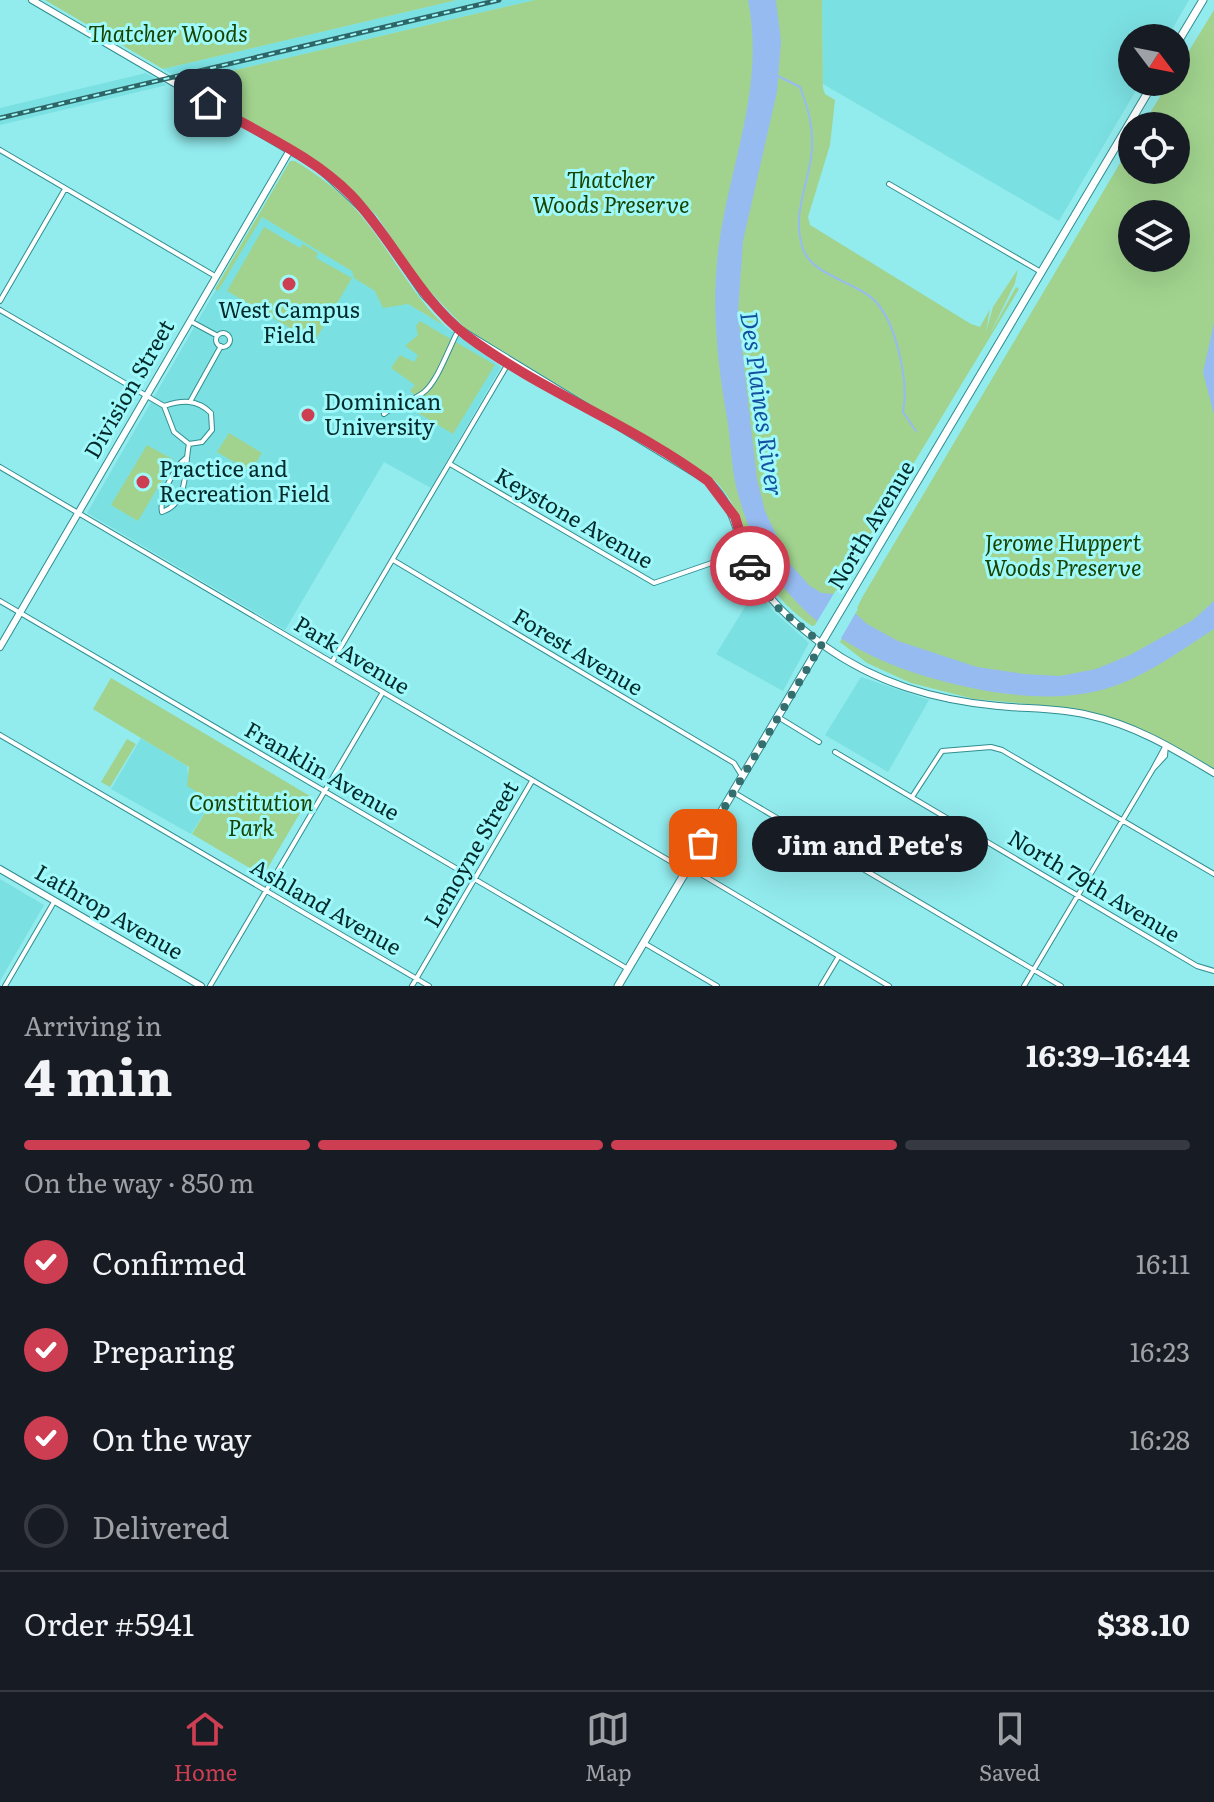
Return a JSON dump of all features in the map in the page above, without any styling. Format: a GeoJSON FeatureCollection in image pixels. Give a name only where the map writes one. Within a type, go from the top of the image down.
{"type":"FeatureCollection","features":[{"type":"Feature","properties":{"kind":"main road"},"geometry":{"type":"LineString","coordinates":[[1189,24],[1203,0]]}},
{"type":"Feature","properties":{"kind":"main road","name":"North Avenue"},"geometry":{"type":"LineString","coordinates":[[618,986],[1146,96]]}},
{"type":"Feature","properties":{"kind":"street"},"geometry":{"type":"LineString","coordinates":[[32,0],[290,150],[350,193],[382,231],[424,295],[459,329],[695,472],[716,488],[735,517],[751,568],[769,596],[795,624],[822,644],[861,669],[926,695],[957,702],[1089,715],[1142,732],[1214,773]]}},
{"type":"Feature","properties":{"kind":"street"},"geometry":{"type":"LineString","coordinates":[[0,150],[216,277]]}},
{"type":"Feature","properties":{"kind":"street","name":"Division Street"},"geometry":{"type":"LineString","coordinates":[[0,647],[290,150]]}},
{"type":"Feature","properties":{"kind":"street"},"geometry":{"type":"LineString","coordinates":[[889,184],[1041,272]]}},
{"type":"Feature","properties":{"kind":"street"},"geometry":{"type":"LineString","coordinates":[[0,301],[65,189]]}},
{"type":"Feature","properties":{"kind":"street"},"geometry":{"type":"LineString","coordinates":[[0,310],[164,406],[174,432],[189,444]]}},
{"type":"Feature","properties":{"kind":"street"},"geometry":{"type":"LineString","coordinates":[[190,321],[217,336]]}},
{"type":"Feature","properties":{"kind":"street"},"geometry":{"type":"LineString","coordinates":[[384,414],[409,402],[433,384],[442,358],[459,329]]}},
{"type":"Feature","properties":{"kind":"street"},"geometry":{"type":"LineString","coordinates":[[222,333],[229,337],[227,345],[221,346],[216,342],[217,336],[222,333]]}},
{"type":"Feature","properties":{"kind":"street"},"geometry":{"type":"LineString","coordinates":[[191,401],[221,346]]}},
{"type":"Feature","properties":{"kind":"street"},"geometry":{"type":"LineString","coordinates":[[332,662],[509,362]]}},
{"type":"Feature","properties":{"kind":"street"},"geometry":{"type":"LineString","coordinates":[[164,406],[191,401],[205,407],[214,422],[207,438],[189,444]]}},
{"type":"Feature","properties":{"kind":"street"},"geometry":{"type":"LineString","coordinates":[[186,458],[176,466],[161,504],[162,512],[176,502],[185,482],[189,444]]}},
{"type":"Feature","properties":{"kind":"street","name":"Keystone Avenue"},"geometry":{"type":"LineString","coordinates":[[450,464],[654,583],[729,557]]}},
{"type":"Feature","properties":{"kind":"street","name":"Park Avenue"},"geometry":{"type":"LineString","coordinates":[[0,467],[889,986]]}},
{"type":"Feature","properties":{"kind":"street","name":"Forest Avenue"},"geometry":{"type":"LineString","coordinates":[[393,560],[734,763],[742,776]]}},
{"type":"Feature","properties":{"kind":"street","name":"Franklin Avenue"},"geometry":{"type":"LineString","coordinates":[[0,601],[628,969]]}},
{"type":"Feature","properties":{"kind":"street"},"geometry":{"type":"LineString","coordinates":[[210,986],[383,692]]}},
{"type":"Feature","properties":{"kind":"street"},"geometry":{"type":"LineString","coordinates":[[778,717],[819,742]]}},
{"type":"Feature","properties":{"kind":"street","name":"Ashland Avenue"},"geometry":{"type":"LineString","coordinates":[[0,735],[429,986]]}},
{"type":"Feature","properties":{"kind":"street"},"geometry":{"type":"LineString","coordinates":[[1024,986],[1166,745]]}},
{"type":"Feature","properties":{"kind":"street"},"geometry":{"type":"LineString","coordinates":[[912,797],[942,751],[991,747],[1214,874]]}},
{"type":"Feature","properties":{"kind":"street","name":"North 79th Avenue"},"geometry":{"type":"LineString","coordinates":[[835,752],[1197,966],[1214,971]]}},
{"type":"Feature","properties":{"kind":"street","name":"Lemoyne Street"},"geometry":{"type":"LineString","coordinates":[[412,986],[533,780]]}},
{"type":"Feature","properties":{"kind":"street"},"geometry":{"type":"LineString","coordinates":[[733,792],[1061,986]]}},
{"type":"Feature","properties":{"kind":"street","name":"Lathrop Avenue"},"geometry":{"type":"LineString","coordinates":[[0,869],[201,986]]}},
{"type":"Feature","properties":{"kind":"street"},"geometry":{"type":"LineString","coordinates":[[5,986],[55,901]]}},
{"type":"Feature","properties":{"kind":"street"},"geometry":{"type":"LineString","coordinates":[[644,943],[717,986]]}},
{"type":"Feature","properties":{"kind":"street"},"geometry":{"type":"LineString","coordinates":[[821,986],[839,956]]}},
{"type":"Feature","properties":{"kind":"shaded area"},"geometry":{"type":"Polygon","coordinates":[[[457,0],[535,0],[185,82],[163,69],[457,0]]]}},
{"type":"Feature","properties":{"kind":"shaded area"},"geometry":{"type":"Polygon","coordinates":[[[748,0],[776,0],[781,41],[777,92],[743,241],[738,313],[757,479],[765,511],[790,564],[810,586],[822,593],[834,594],[867,624],[898,641],[977,667],[1060,676],[1096,669],[1130,655],[1193,620],[1214,601],[1214,629],[1157,666],[1120,684],[1071,695],[1019,695],[942,681],[884,661],[826,628],[780,583],[748,525],[737,490],[716,331],[715,288],[719,244],[744,123],[752,63],[748,0]]]}},
{"type":"Feature","properties":{"kind":"shaded area"},"geometry":{"type":"Polygon","coordinates":[[[822,0],[1189,0],[1175,24],[1118,24],[1118,96],[1133,96],[1123,112],[1118,112],[1118,121],[1059,221],[823,84],[822,0]]]}},
{"type":"Feature","properties":{"kind":"shaded area"},"geometry":{"type":"Polygon","coordinates":[[[146,73],[167,85],[0,125],[0,108],[146,73]]]}},
{"type":"Feature","properties":{"kind":"shaded area","name":"Dominican University"},"geometry":{"type":"Polygon","coordinates":[[[259,215],[445,326],[501,367],[431,488],[384,462],[285,630],[87,513],[259,215]]]}},
{"type":"Feature","properties":{"kind":"shaded area"},"geometry":{"type":"Polygon","coordinates":[[[1214,323],[1214,415],[1203,372],[1214,323]]]}},
{"type":"Feature","properties":{"kind":"shaded area"},"geometry":{"type":"Polygon","coordinates":[[[756,589],[774,612],[809,643],[783,691],[716,654],[756,589]]]}},
{"type":"Feature","properties":{"kind":"shaded area"},"geometry":{"type":"Polygon","coordinates":[[[861,677],[929,700],[888,772],[825,735],[861,677]]]}},
{"type":"Feature","properties":{"kind":"shaded area"},"geometry":{"type":"Polygon","coordinates":[[[141,738],[187,766],[188,775],[212,801],[191,834],[111,789],[141,738]]]}},
{"type":"Feature","properties":{"kind":"shaded area"},"geometry":{"type":"Polygon","coordinates":[[[0,879],[44,905],[0,981],[0,879]]]}},
{"type":"Feature","properties":{"kind":"green space","name":"Thatcher Woods"},"geometry":{"type":"Polygon","coordinates":[[[45,0],[457,0],[163,69],[45,0]]]}},
{"type":"Feature","properties":{"kind":"green space","name":"Thatcher Woods Preserve"},"geometry":{"type":"Polygon","coordinates":[[[535,0],[822,0],[823,88],[825,94],[835,100],[830,145],[808,217],[810,225],[971,324],[980,327],[990,309],[986,332],[993,307],[1018,269],[1015,283],[990,334],[1016,287],[1019,289],[816,625],[812,626],[777,595],[758,565],[733,505],[713,479],[465,328],[419,280],[377,216],[333,172],[185,82],[535,0]]]}},
{"type":"Feature","properties":{"kind":"green space","name":"Jerome Huppert Woods Preserve"},"geometry":{"type":"Polygon","coordinates":[[[1214,10],[1214,768],[1140,728],[1103,715],[1071,708],[974,699],[911,683],[867,663],[840,642],[863,596],[1118,167],[1118,184],[1190,184],[1190,112],[1151,112],[1160,96],[1190,96],[1190,49],[1214,10]]]}},
{"type":"Feature","properties":{"kind":"green space"},"geometry":{"type":"Polygon","coordinates":[[[290,161],[295,161],[320,178],[351,204],[421,299],[445,326],[408,304],[383,308],[375,291],[354,278],[352,271],[262,217],[218,291],[215,289],[290,161]]]}},
{"type":"Feature","properties":{"kind":"green space","name":"West Campus Field"},"geometry":{"type":"Polygon","coordinates":[[[264,227],[300,248],[303,244],[318,253],[316,258],[352,278],[314,342],[227,291],[264,227]]]}},
{"type":"Feature","properties":{"kind":"green space"},"geometry":{"type":"Polygon","coordinates":[[[420,321],[495,365],[453,434],[410,408],[416,397],[410,390],[415,385],[391,368],[400,355],[414,362],[418,355],[405,346],[418,335],[416,326],[420,321]]]}},
{"type":"Feature","properties":{"kind":"green space"},"geometry":{"type":"Polygon","coordinates":[[[229,433],[262,453],[251,472],[217,452],[229,433]]]}},
{"type":"Feature","properties":{"kind":"green space","name":"Practice and Recreation Field"},"geometry":{"type":"Polygon","coordinates":[[[147,445],[174,460],[138,521],[111,505],[147,445]]]}},
{"type":"Feature","properties":{"kind":"green space","name":"Constitution Park"},"geometry":{"type":"Polygon","coordinates":[[[111,678],[310,796],[263,876],[192,834],[212,801],[187,786],[189,767],[93,709],[111,678]]]}},
{"type":"Feature","properties":{"kind":"green space"},"geometry":{"type":"Polygon","coordinates":[[[127,739],[136,744],[110,787],[101,782],[127,739]]]}},
{"type":"Feature","properties":{"kind":"pier"},"geometry":{"type":"Polygon","coordinates":[[[836,590],[858,609],[840,640],[815,625],[836,590]]]}},
{"type":"Feature","properties":{"kind":"waterway"},"geometry":{"type":"LineString","coordinates":[[778,76],[800,87],[810,122],[811,158],[799,215],[803,249],[816,266],[868,295],[883,312],[900,355],[903,412],[916,431]]}},
{"type":"Feature","properties":{"kind":"railway"},"geometry":{"type":"LineString","coordinates":[[0,118],[499,0]]}},
{"type":"Feature","properties":{"kind":"way so far"},"geometry":{"type":"LineString","coordinates":[[703,843],[822,644],[776,606],[750,566]]}},
{"type":"Feature","properties":{"kind":"place","name":"West Campus Field"},"geometry":{"type":"Point","coordinates":[289,284]}},
{"type":"Feature","properties":{"kind":"place","name":"Dominican University"},"geometry":{"type":"Point","coordinates":[308,415]}},
{"type":"Feature","properties":{"kind":"place","name":"Practice and Recreation Field"},"geometry":{"type":"Point","coordinates":[143,482]}},
{"type":"Feature","properties":{"kind":"place","name":"Jim and Pete's"},"geometry":{"type":"Point","coordinates":[703,843]}},
{"type":"Feature","properties":{"kind":"route"},"geometry":{"type":"LineString","coordinates":[[208,103],[308,160],[350,193],[382,231],[424,295],[467,336],[708,481],[721,494],[735,517],[750,566]]}},
{"type":"Feature","properties":{"kind":"water label","name":"Des Plaines River"},"geometry":{"type":"Point","coordinates":[761,404]}}]}
